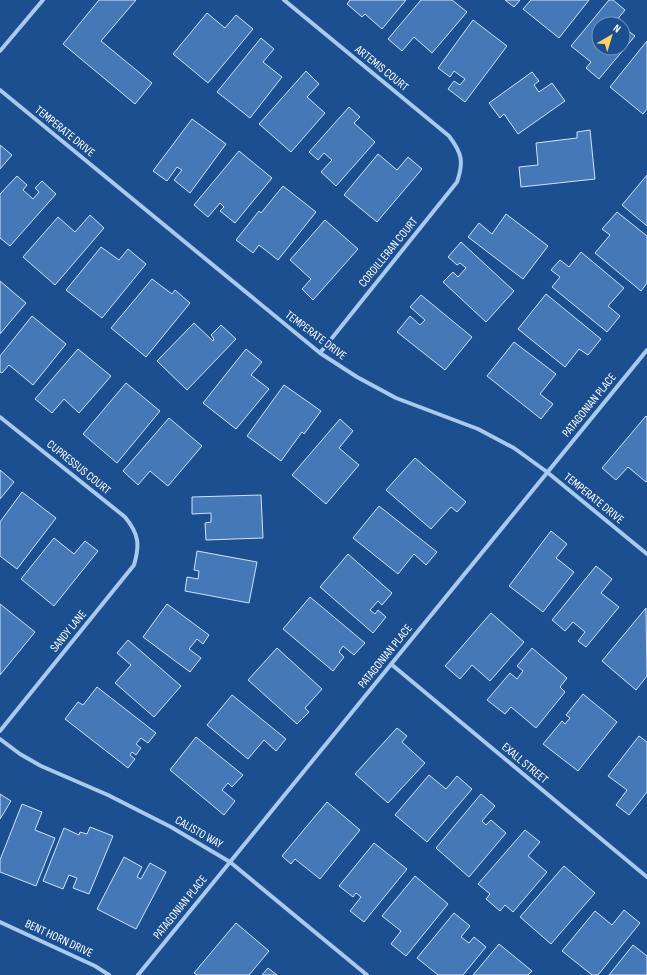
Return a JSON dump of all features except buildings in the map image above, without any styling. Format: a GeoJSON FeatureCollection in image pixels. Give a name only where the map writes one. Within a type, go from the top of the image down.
{"type":"FeatureCollection","features":[{"type":"Feature","properties":{"kind":"street"},"geometry":{"type":"LineString","coordinates":[[0,51],[43,0]]}},
{"type":"Feature","properties":{"kind":"street","name":"ARTEMIS COURT"},"geometry":{"type":"LineString","coordinates":[[284,0],[449,136],[457,146],[461,158]]}},
{"type":"Feature","properties":{"kind":"street","name":"TEMPERATE DRIVE"},"geometry":{"type":"LineString","coordinates":[[0,90],[320,353],[357,377],[396,398],[484,432],[514,448],[547,472],[647,554]]}},
{"type":"Feature","properties":{"kind":"street","name":"CORDILLERAN COURT"},"geometry":{"type":"LineString","coordinates":[[320,353],[457,182],[461,170],[461,158]]}},
{"type":"Feature","properties":{"kind":"street","name":"PATAGONIAN PLACE"},"geometry":{"type":"LineString","coordinates":[[138,975],[647,350]]}},
{"type":"Feature","properties":{"kind":"street","name":"CUPRESSUS COURT"},"geometry":{"type":"LineString","coordinates":[[0,417],[126,517],[134,528],[138,540]]}},
{"type":"Feature","properties":{"kind":"street","name":"SANDY LANE"},"geometry":{"type":"LineString","coordinates":[[0,731],[134,565],[138,553],[138,540]]}},
{"type":"Feature","properties":{"kind":"street","name":"EXALL STREET"},"geometry":{"type":"LineString","coordinates":[[391,664],[647,877]]}},
{"type":"Feature","properties":{"kind":"street","name":"CALISTO WAY"},"geometry":{"type":"LineString","coordinates":[[0,739],[20,754],[41,766],[108,795],[171,827],[230,862],[367,975]]}},
{"type":"Feature","properties":{"kind":"street","name":"BENT HORN DRIVE"},"geometry":{"type":"LineString","coordinates":[[0,922],[95,966],[109,975]]}}]}
